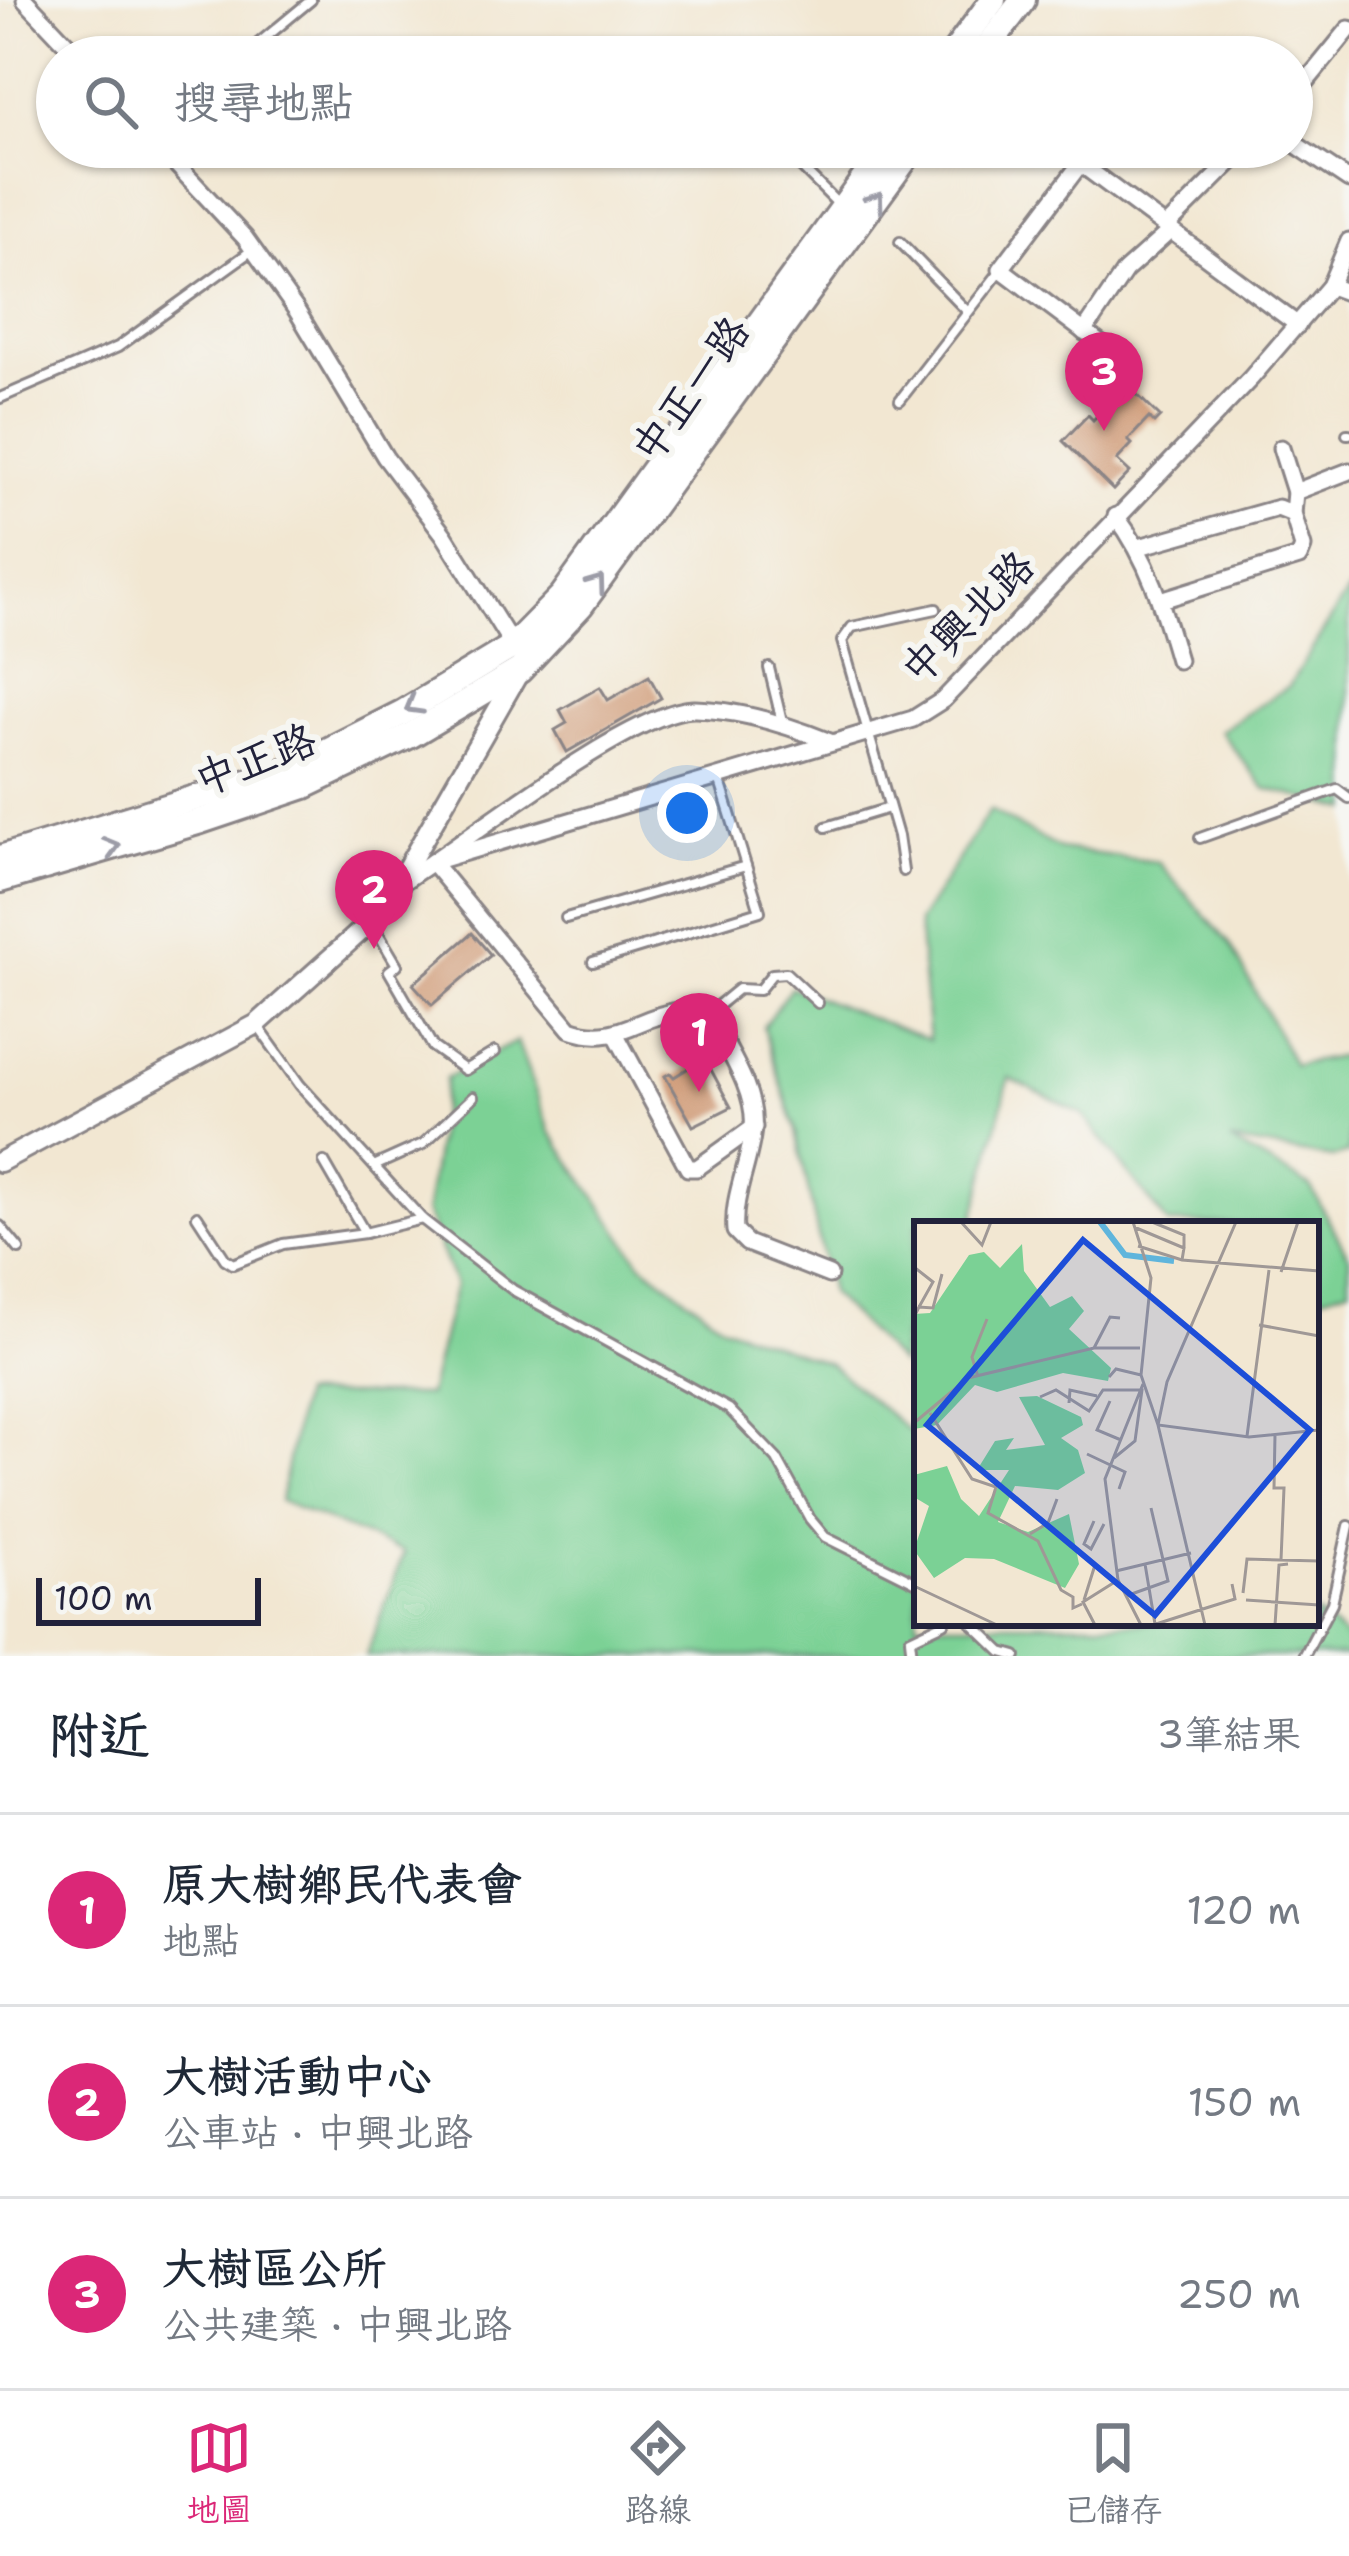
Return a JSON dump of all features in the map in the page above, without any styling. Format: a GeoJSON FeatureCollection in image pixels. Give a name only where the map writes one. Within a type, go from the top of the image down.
{"type":"FeatureCollection","features":[{"type":"Feature","properties":{"kind":"main road"},"geometry":{"type":"LineString","coordinates":[[966,36],[993,0]]}},
{"type":"Feature","properties":{"kind":"main road"},"geometry":{"type":"LineString","coordinates":[[996,36],[1023,0]]}},
{"type":"Feature","properties":{"kind":"main road","name":"中正一路"},"geometry":{"type":"LineString","coordinates":[[516,658],[872,168]]}},
{"type":"Feature","properties":{"kind":"main road","name":"中正一路"},"geometry":{"type":"LineString","coordinates":[[516,658],[581,605],[899,168]]}},
{"type":"Feature","properties":{"kind":"main road","name":"中正路"},"geometry":{"type":"LineString","coordinates":[[0,858],[292,768],[516,658]]}},
{"type":"Feature","properties":{"kind":"main road","name":"中正路"},"geometry":{"type":"LineString","coordinates":[[0,880],[305,786],[411,734],[516,658]]}},
{"type":"Feature","properties":{"kind":"street"},"geometry":{"type":"LineString","coordinates":[[25,0],[59,36]]}},
{"type":"Feature","properties":{"kind":"street"},"geometry":{"type":"LineString","coordinates":[[1313,73],[1349,29]]}},
{"type":"Feature","properties":{"kind":"street"},"geometry":{"type":"LineString","coordinates":[[1313,156],[1349,180]]}},
{"type":"Feature","properties":{"kind":"street"},"geometry":{"type":"LineString","coordinates":[[183,168],[297,311],[385,457],[444,536],[516,658]]}},
{"type":"Feature","properties":{"kind":"street"},"geometry":{"type":"LineString","coordinates":[[1078,168],[1001,269],[1126,364]]}},
{"type":"Feature","properties":{"kind":"street"},"geometry":{"type":"LineString","coordinates":[[1086,168],[1298,325]]}},
{"type":"Feature","properties":{"kind":"street"},"geometry":{"type":"LineString","coordinates":[[1084,332],[1125,271],[1226,168]]}},
{"type":"Feature","properties":{"kind":"street","name":"中興北路"},"geometry":{"type":"LineString","coordinates":[[396,887],[432,862],[914,719],[943,700],[1298,325],[1330,286],[1349,241]]}},
{"type":"Feature","properties":{"kind":"street"},"geometry":{"type":"LineString","coordinates":[[1330,286],[1349,293]]}},
{"type":"Feature","properties":{"kind":"street"},"geometry":{"type":"LineString","coordinates":[[1161,600],[1299,557],[1303,547],[1293,514],[1295,492],[1282,448]]}},
{"type":"Feature","properties":{"kind":"street"},"geometry":{"type":"LineString","coordinates":[[1295,492],[1349,471]]}},
{"type":"Feature","properties":{"kind":"street"},"geometry":{"type":"LineString","coordinates":[[1139,548],[1278,508],[1293,514]]}},
{"type":"Feature","properties":{"kind":"street"},"geometry":{"type":"LineString","coordinates":[[1116,516],[1139,548],[1161,600],[1178,660]]}},
{"type":"Feature","properties":{"kind":"street","name":"中興北路"},"geometry":{"type":"LineString","coordinates":[[2,1155],[256,1024],[371,922],[396,887],[516,658]]}},
{"type":"Feature","properties":{"kind":"street"},"geometry":{"type":"LineString","coordinates":[[829,1275],[747,1243],[735,1231],[734,1212],[754,1127],[751,1100],[709,1013],[678,1011],[615,1033],[590,1036],[570,1028],[432,862],[629,730],[673,712],[694,709],[783,723],[830,742]]}},
{"type":"Feature","properties":{"kind":"street"},"geometry":{"type":"LineString","coordinates":[[615,1033],[688,1168],[697,1168],[754,1127]]}},
{"type":"Feature","properties":{"kind":"lane"},"geometry":{"type":"LineString","coordinates":[[267,36],[311,0]]}},
{"type":"Feature","properties":{"kind":"lane"},"geometry":{"type":"LineString","coordinates":[[802,168],[843,209]]}},
{"type":"Feature","properties":{"kind":"lane"},"geometry":{"type":"LineString","coordinates":[[900,242],[968,312]]}},
{"type":"Feature","properties":{"kind":"lane"},"geometry":{"type":"LineString","coordinates":[[0,398],[118,347],[252,250]]}},
{"type":"Feature","properties":{"kind":"lane"},"geometry":{"type":"LineString","coordinates":[[900,400],[1001,269]]}},
{"type":"Feature","properties":{"kind":"lane"},"geometry":{"type":"LineString","coordinates":[[903,871],[842,640],[847,631],[936,609]]}},
{"type":"Feature","properties":{"kind":"lane"},"geometry":{"type":"LineString","coordinates":[[769,668],[783,723]]}},
{"type":"Feature","properties":{"kind":"lane"},"geometry":{"type":"LineString","coordinates":[[593,962],[760,911],[718,776]]}},
{"type":"Feature","properties":{"kind":"lane"},"geometry":{"type":"LineString","coordinates":[[1200,838],[1337,789],[1349,798]]}},
{"type":"Feature","properties":{"kind":"lane"},"geometry":{"type":"LineString","coordinates":[[826,826],[889,808]]}},
{"type":"Feature","properties":{"kind":"lane"},"geometry":{"type":"LineString","coordinates":[[566,918],[746,866]]}},
{"type":"Feature","properties":{"kind":"lane"},"geometry":{"type":"LineString","coordinates":[[371,922],[397,965],[389,971],[433,1047],[465,1070],[495,1052]]}},
{"type":"Feature","properties":{"kind":"lane"},"geometry":{"type":"LineString","coordinates":[[709,1013],[738,988],[759,990],[772,974],[786,973],[818,1003]]}},
{"type":"Feature","properties":{"kind":"lane"},"geometry":{"type":"LineString","coordinates":[[256,1024],[300,1085],[422,1220],[512,1290],[729,1409],[777,1459],[825,1538],[914,1582]]}},
{"type":"Feature","properties":{"kind":"lane"},"geometry":{"type":"LineString","coordinates":[[374,1166],[423,1144],[473,1097]]}},
{"type":"Feature","properties":{"kind":"lane"},"geometry":{"type":"LineString","coordinates":[[324,1162],[365,1233]]}},
{"type":"Feature","properties":{"kind":"lane"},"geometry":{"type":"LineString","coordinates":[[197,1216],[233,1264],[283,1244],[422,1220]]}},
{"type":"Feature","properties":{"kind":"lane"},"geometry":{"type":"LineString","coordinates":[[0,1226],[19,1249]]}},
{"type":"Feature","properties":{"kind":"lane"},"geometry":{"type":"LineString","coordinates":[[1304,1656],[1332,1603],[1349,1526]]}},
{"type":"Feature","properties":{"kind":"lane"},"geometry":{"type":"LineString","coordinates":[[912,1656],[910,1639],[938,1626]]}},
{"type":"Feature","properties":{"kind":"lane"},"geometry":{"type":"LineString","coordinates":[[975,1626],[1002,1652],[1016,1656]]}},
{"type":"Feature","properties":{"kind":"green space"},"geometry":{"type":"Polygon","coordinates":[[[1349,590],[1349,810],[1264,788],[1220,731],[1289,686],[1349,590]]]}},
{"type":"Feature","properties":{"kind":"green space"},"geometry":{"type":"Polygon","coordinates":[[[990,810],[1060,849],[1158,862],[1230,944],[1294,1065],[1349,1055],[1349,1153],[1332,1158],[1230,1141],[1310,1186],[1349,1257],[1349,1288],[1319,1297],[1319,1221],[1166,1221],[1082,1114],[1009,1078],[974,1221],[914,1221],[900,1364],[830,1293],[795,1127],[763,1027],[791,987],[929,1040],[918,922],[990,810]]]}},
{"type":"Feature","properties":{"kind":"green space"},"geometry":{"type":"Polygon","coordinates":[[[517,1041],[550,1131],[641,1263],[722,1325],[830,1364],[914,1435],[914,1626],[1319,1626],[1319,1616],[1349,1640],[1349,1656],[366,1656],[404,1552],[280,1501],[301,1395],[428,1395],[455,1285],[426,1211],[446,1078],[517,1041]]]}},
{"type":"Feature","properties":{"kind":"building"},"geometry":{"type":"Polygon","coordinates":[[[1127,385],[1160,417],[1154,423],[1149,418],[1128,440],[1132,444],[1117,460],[1130,472],[1113,490],[1063,441],[1088,415],[1093,420],[1127,385]]]}},
{"type":"Feature","properties":{"kind":"building"},"geometry":{"type":"Polygon","coordinates":[[[649,676],[661,698],[567,752],[555,730],[567,723],[560,710],[600,687],[608,700],[649,676]]]}},
{"type":"Feature","properties":{"kind":"building"},"geometry":{"type":"Polygon","coordinates":[[[472,933],[491,955],[432,1005],[413,984],[472,933]]]}},
{"type":"Feature","properties":{"kind":"building"},"geometry":{"type":"Polygon","coordinates":[[[701,1051],[731,1107],[693,1126],[665,1076],[674,1077],[698,1062],[694,1055],[701,1051]]]}},
{"type":"Feature","properties":{"kind":"place","name":"大樹區公所"},"geometry":{"type":"Point","coordinates":[1104,431]}},
{"type":"Feature","properties":{"kind":"place","name":"大樹活動中心"},"geometry":{"type":"Point","coordinates":[374,949]}},
{"type":"Feature","properties":{"kind":"place","name":"原大樹鄉民代表會"},"geometry":{"type":"Point","coordinates":[699,1092]}}]}
